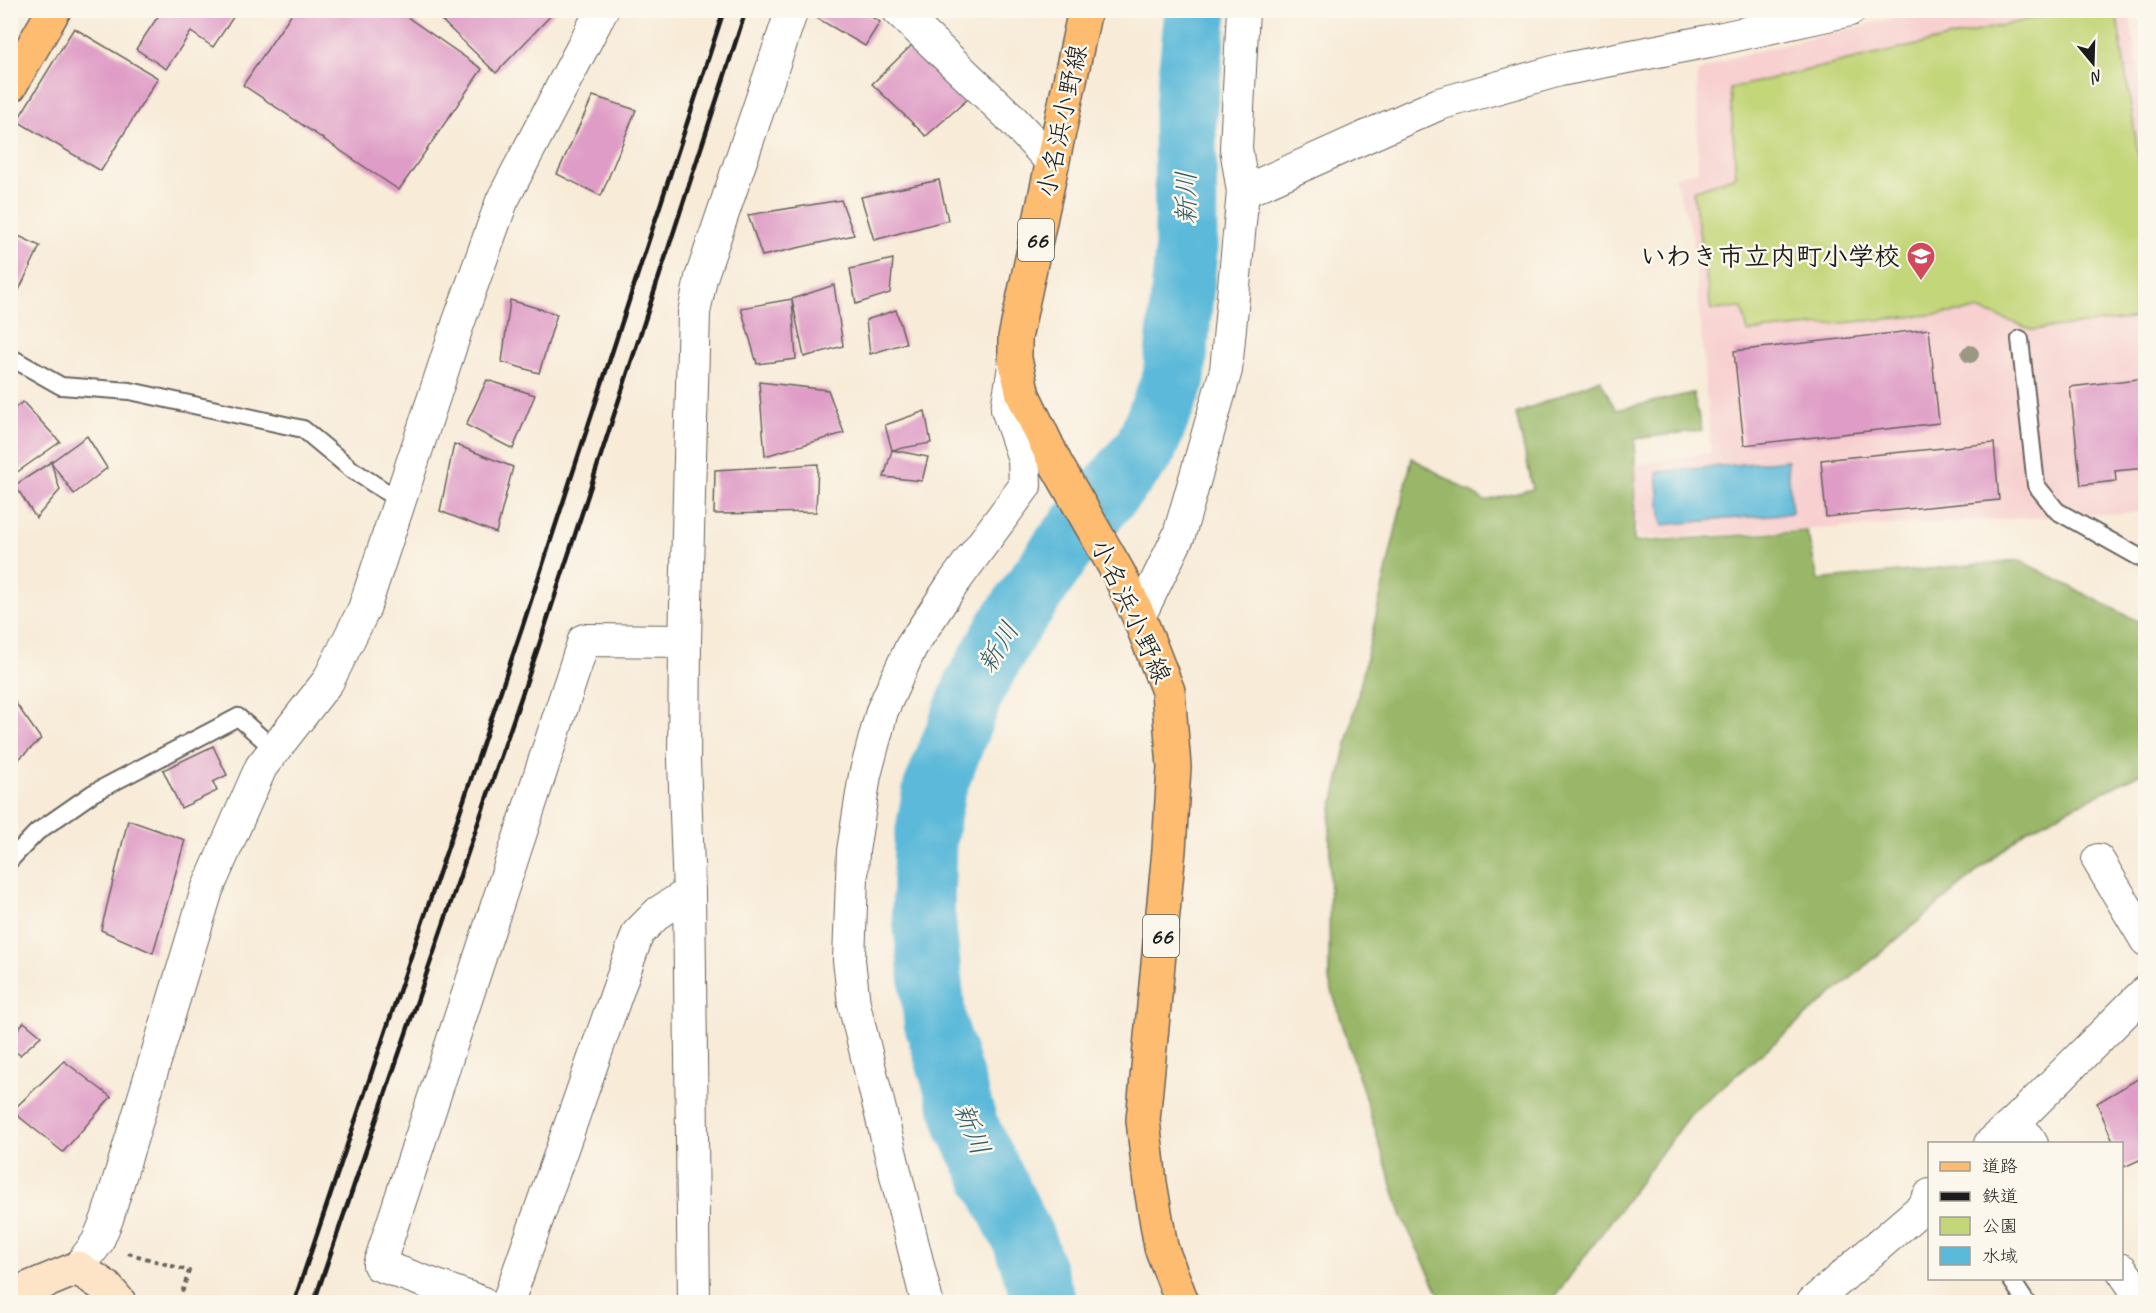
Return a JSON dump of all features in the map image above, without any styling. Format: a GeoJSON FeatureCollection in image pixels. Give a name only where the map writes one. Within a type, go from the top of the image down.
{"type":"FeatureCollection","features":[{"type":"Feature","properties":{"kind":"main road"},"geometry":{"type":"LineString","coordinates":[[10,86],[54,10]]}},
{"type":"Feature","properties":{"kind":"main road","name":"小名浜小野線"},"geometry":{"type":"LineString","coordinates":[[1085,10],[1015,338],[1016,359],[1023,395],[1056,464],[1119,574],[1139,617],[1168,691],[1174,767],[1169,850],[1143,1120],[1150,1183],[1161,1247],[1182,1302]]}},
{"type":"Feature","properties":{"kind":"street"},"geometry":{"type":"LineString","coordinates":[[10,1296],[78,1268],[97,1243],[107,1220],[207,890],[261,766],[328,681],[363,609],[458,324],[502,201],[602,10]]}},
{"type":"Feature","properties":{"kind":"street"},"geometry":{"type":"LineString","coordinates":[[694,1302],[689,893],[684,761],[694,313],[701,278],[792,10]]}},
{"type":"Feature","properties":{"kind":"street"},"geometry":{"type":"LineString","coordinates":[[898,10],[1008,115],[1053,162]]}},
{"type":"Feature","properties":{"kind":"street"},"geometry":{"type":"LineString","coordinates":[[1139,617],[1179,535],[1226,370],[1242,192],[1236,148],[1242,10]]}},
{"type":"Feature","properties":{"kind":"street"},"geometry":{"type":"LineString","coordinates":[[1242,192],[1439,104],[1560,70],[1850,10]]}},
{"type":"Feature","properties":{"kind":"street"},"geometry":{"type":"LineString","coordinates":[[927,1302],[854,1004],[849,960],[853,851],[865,775],[882,711],[911,647],[952,585],[1025,486],[1024,459],[1007,409],[1016,359]]}},
{"type":"Feature","properties":{"kind":"street"},"geometry":{"type":"LineString","coordinates":[[481,1302],[379,1265],[584,640],[685,641]]}},
{"type":"Feature","properties":{"kind":"street"},"geometry":{"type":"LineString","coordinates":[[2098,860],[2145,940]]}},
{"type":"Feature","properties":{"kind":"street"},"geometry":{"type":"LineString","coordinates":[[507,1302],[638,933],[659,912],[689,893]]}},
{"type":"Feature","properties":{"kind":"street"},"geometry":{"type":"LineString","coordinates":[[1993,1142],[2024,1132],[2145,991]]}},
{"type":"Feature","properties":{"kind":"street"},"geometry":{"type":"LineString","coordinates":[[1813,1302],[1923,1207],[1928,1196]]}},
{"type":"Feature","properties":{"kind":"street"},"geometry":{"type":"LineString","coordinates":[[78,1268],[106,1287],[119,1302]]}},
{"type":"Feature","properties":{"kind":"street"},"geometry":{"type":"LineString","coordinates":[[2123,1273],[2144,1302]]}},
{"type":"Feature","properties":{"kind":"lane"},"geometry":{"type":"LineString","coordinates":[[2020,339],[2036,484],[2056,511],[2145,561]]}},
{"type":"Feature","properties":{"kind":"lane"},"geometry":{"type":"LineString","coordinates":[[10,357],[60,386],[130,391],[303,429],[351,469],[400,501]]}},
{"type":"Feature","properties":{"kind":"lane"},"geometry":{"type":"LineString","coordinates":[[10,860],[37,832],[93,793],[238,717],[274,749]]}},
{"type":"Feature","properties":{"kind":"lane"},"geometry":{"type":"LineString","coordinates":[[2011,1280],[2026,1302]]}},
{"type":"Feature","properties":{"kind":"path"},"geometry":{"type":"LineString","coordinates":[[121,1251],[189,1271],[179,1302]]}},
{"type":"Feature","properties":{"kind":"shaded area","name":"いわき市立内町小学校"},"geometry":{"type":"Polygon","coordinates":[[[1923,11],[2129,11],[2146,116],[2145,512],[1639,538],[1626,467],[1711,452],[1693,237],[1674,177],[1698,171],[1697,73],[1731,58],[1923,11]]]}},
{"type":"Feature","properties":{"kind":"green space"},"geometry":{"type":"Polygon","coordinates":[[[2065,11],[2116,11],[2145,198],[2145,317],[2033,330],[1981,310],[1748,332],[1742,308],[1711,310],[1693,191],[1736,176],[1730,88],[2065,11]]]}},
{"type":"Feature","properties":{"kind":"green space"},"geometry":{"type":"Polygon","coordinates":[[[1600,379],[1616,410],[1693,393],[1702,430],[1635,439],[1634,542],[1807,531],[1818,580],[2019,560],[2145,625],[2145,771],[2024,832],[1690,1114],[1551,1302],[1443,1302],[1402,1217],[1329,981],[1330,818],[1412,458],[1485,501],[1533,489],[1516,414],[1600,379]]]}},
{"type":"Feature","properties":{"kind":"water"},"geometry":{"type":"Polygon","coordinates":[[[1787,460],[1792,513],[1662,525],[1657,472],[1787,460]]]}},
{"type":"Feature","properties":{"kind":"building"},"geometry":{"type":"Polygon","coordinates":[[[10,10],[20,10],[10,26],[10,10]]]}},
{"type":"Feature","properties":{"kind":"building"},"geometry":{"type":"Polygon","coordinates":[[[159,10],[226,10],[234,16],[213,47],[191,32],[166,69],[136,49],[161,12],[159,10]]]}},
{"type":"Feature","properties":{"kind":"building"},"geometry":{"type":"Polygon","coordinates":[[[294,10],[397,10],[482,69],[399,190],[243,85],[294,10]]]}},
{"type":"Feature","properties":{"kind":"building"},"geometry":{"type":"Polygon","coordinates":[[[431,10],[556,10],[496,73],[431,10]]]}},
{"type":"Feature","properties":{"kind":"building"},"geometry":{"type":"Polygon","coordinates":[[[803,10],[860,10],[880,22],[865,46],[803,10]]]}},
{"type":"Feature","properties":{"kind":"building"},"geometry":{"type":"Polygon","coordinates":[[[74,28],[158,78],[101,171],[17,121],[74,28]]]}},
{"type":"Feature","properties":{"kind":"building"},"geometry":{"type":"Polygon","coordinates":[[[915,42],[969,98],[926,136],[872,84],[915,42]]]}},
{"type":"Feature","properties":{"kind":"building"},"geometry":{"type":"Polygon","coordinates":[[[593,96],[636,110],[601,196],[557,174],[593,96]]]}},
{"type":"Feature","properties":{"kind":"building"},"geometry":{"type":"Polygon","coordinates":[[[939,180],[948,220],[874,240],[861,197],[939,180]]]}},
{"type":"Feature","properties":{"kind":"building"},"geometry":{"type":"Polygon","coordinates":[[[841,200],[854,235],[762,256],[748,215],[841,200]]]}},
{"type":"Feature","properties":{"kind":"building"},"geometry":{"type":"Polygon","coordinates":[[[10,232],[40,246],[10,309],[10,232]]]}},
{"type":"Feature","properties":{"kind":"building"},"geometry":{"type":"Polygon","coordinates":[[[893,259],[890,293],[856,304],[850,269],[893,259]]]}},
{"type":"Feature","properties":{"kind":"building"},"geometry":{"type":"Polygon","coordinates":[[[834,285],[843,346],[804,357],[792,299],[834,285]]]}},
{"type":"Feature","properties":{"kind":"building"},"geometry":{"type":"Polygon","coordinates":[[[792,299],[796,359],[757,364],[741,308],[792,299]]]}},
{"type":"Feature","properties":{"kind":"building"},"geometry":{"type":"Polygon","coordinates":[[[510,300],[557,314],[539,373],[502,362],[510,300]]]}},
{"type":"Feature","properties":{"kind":"building"},"geometry":{"type":"Polygon","coordinates":[[[896,310],[906,343],[870,354],[866,320],[896,310]]]}},
{"type":"Feature","properties":{"kind":"building"},"geometry":{"type":"Polygon","coordinates":[[[1929,329],[1939,423],[1744,445],[1734,351],[1929,329]]]}},
{"type":"Feature","properties":{"kind":"building"},"geometry":{"type":"Polygon","coordinates":[[[2146,378],[2146,468],[2115,471],[2116,481],[2081,485],[2070,387],[2146,378]]]}},
{"type":"Feature","properties":{"kind":"building"},"geometry":{"type":"Polygon","coordinates":[[[487,380],[535,395],[513,449],[466,425],[487,380]]]}},
{"type":"Feature","properties":{"kind":"building"},"geometry":{"type":"Polygon","coordinates":[[[759,382],[828,390],[844,433],[765,456],[759,382]]]}},
{"type":"Feature","properties":{"kind":"building"},"geometry":{"type":"Polygon","coordinates":[[[23,402],[60,442],[13,475],[10,471],[10,411],[23,402]]]}},
{"type":"Feature","properties":{"kind":"building"},"geometry":{"type":"Polygon","coordinates":[[[925,411],[931,443],[892,450],[885,425],[925,411]]]}},
{"type":"Feature","properties":{"kind":"building"},"geometry":{"type":"Polygon","coordinates":[[[87,436],[107,468],[74,494],[51,462],[87,436]]]}},
{"type":"Feature","properties":{"kind":"building"},"geometry":{"type":"Polygon","coordinates":[[[1994,443],[1999,500],[1826,517],[1821,460],[1994,443]]]}},
{"type":"Feature","properties":{"kind":"building"},"geometry":{"type":"Polygon","coordinates":[[[454,444],[513,467],[496,533],[440,511],[454,444]]]}},
{"type":"Feature","properties":{"kind":"building"},"geometry":{"type":"Polygon","coordinates":[[[892,450],[928,457],[922,481],[884,477],[892,450]]]}},
{"type":"Feature","properties":{"kind":"building"},"geometry":{"type":"Polygon","coordinates":[[[51,462],[60,490],[36,518],[15,485],[51,462]]]}},
{"type":"Feature","properties":{"kind":"building"},"geometry":{"type":"Polygon","coordinates":[[[818,464],[816,512],[714,514],[715,470],[818,464]]]}},
{"type":"Feature","properties":{"kind":"building"},"geometry":{"type":"Polygon","coordinates":[[[10,695],[41,739],[10,767],[10,695]]]}},
{"type":"Feature","properties":{"kind":"building"},"geometry":{"type":"Polygon","coordinates":[[[213,746],[227,775],[213,782],[217,791],[181,808],[163,770],[213,746]]]}},
{"type":"Feature","properties":{"kind":"building"},"geometry":{"type":"Polygon","coordinates":[[[128,820],[185,840],[153,953],[101,930],[128,820]]]}},
{"type":"Feature","properties":{"kind":"building"},"geometry":{"type":"Polygon","coordinates":[[[24,1022],[41,1036],[20,1055],[10,1047],[10,1039],[24,1022]]]}},
{"type":"Feature","properties":{"kind":"building"},"geometry":{"type":"Polygon","coordinates":[[[64,1061],[111,1097],[63,1152],[12,1111],[64,1061]]]}},
{"type":"Feature","properties":{"kind":"building"},"geometry":{"type":"Polygon","coordinates":[[[2146,1074],[2146,1157],[2124,1167],[2123,1142],[2113,1142],[2097,1103],[2146,1074]]]}},
{"type":"Feature","properties":{"kind":"waterway","name":"新川"},"geometry":{"type":"LineString","coordinates":[[1045,1302],[1023,1238],[967,1126],[935,1022],[923,908],[925,842],[934,790],[975,686],[1007,629],[1063,548],[1145,449],[1174,378],[1186,253],[1185,118],[1196,10]]}},
{"type":"Feature","properties":{"kind":"railway"},"geometry":{"type":"LineString","coordinates":[[294,1302],[522,628],[724,10]]}},
{"type":"Feature","properties":{"kind":"railway"},"geometry":{"type":"LineString","coordinates":[[314,1302],[539,645],[746,10]]}},
{"type":"Feature","properties":{"kind":"place","name":"いわき市立内町小学校"},"geometry":{"type":"Point","coordinates":[1921,282]}}]}
